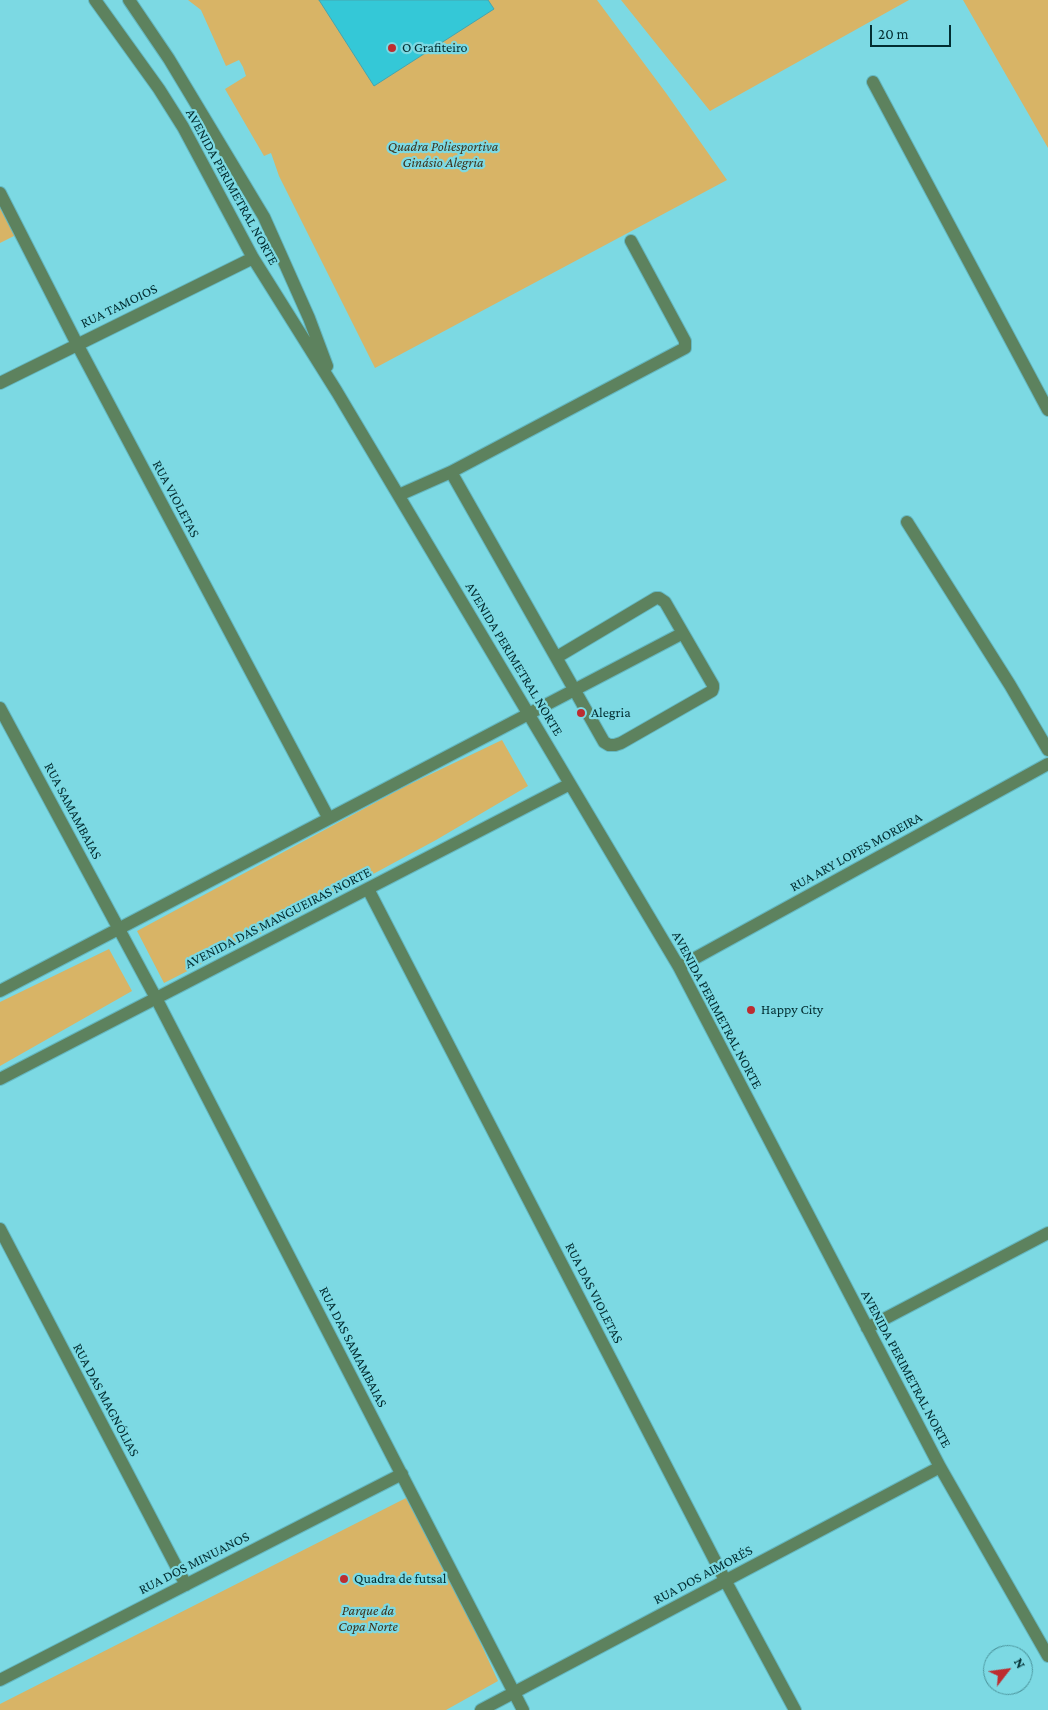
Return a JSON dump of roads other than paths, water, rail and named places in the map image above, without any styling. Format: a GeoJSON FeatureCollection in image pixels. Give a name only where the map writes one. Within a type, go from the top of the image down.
{"type":"FeatureCollection","features":[{"type":"Feature","properties":{"kind":"street","name":"AVENIDA PERIMETRAL NORTE"},"geometry":{"type":"LineString","coordinates":[[95,0],[159,89],[183,127],[253,258],[337,392],[678,967],[940,1466],[1047,1653]]}},
{"type":"Feature","properties":{"kind":"street","name":"AVENIDA PERIMETRAL NORTE"},"geometry":{"type":"LineString","coordinates":[[129,0],[169,59],[264,218],[309,318],[337,392]]}},
{"type":"Feature","properties":{"kind":"street"},"geometry":{"type":"LineString","coordinates":[[873,82],[1048,410]]}},
{"type":"Feature","properties":{"kind":"street","name":"RUA VIOLETAS"},"geometry":{"type":"LineString","coordinates":[[0,193],[77,344],[328,817]]}},
{"type":"Feature","properties":{"kind":"street"},"geometry":{"type":"LineString","coordinates":[[399,496],[451,472],[685,348],[686,341],[631,241]]}},
{"type":"Feature","properties":{"kind":"street","name":"RUA TAMOIOS"},"geometry":{"type":"LineString","coordinates":[[0,383],[253,258]]}},
{"type":"Feature","properties":{"kind":"street"},"geometry":{"type":"LineString","coordinates":[[451,472],[604,742],[609,745],[621,743],[712,691],[713,685],[665,602],[660,598],[656,598],[557,657]]}},
{"type":"Feature","properties":{"kind":"street"},"geometry":{"type":"LineString","coordinates":[[907,522],[1010,684],[1048,750]]}},
{"type":"Feature","properties":{"kind":"street"},"geometry":{"type":"LineString","coordinates":[[0,991],[328,817],[683,633]]}},
{"type":"Feature","properties":{"kind":"street","name":"RUA SAMAMBAIAS"},"geometry":{"type":"LineString","coordinates":[[0,708],[156,998]]}},
{"type":"Feature","properties":{"kind":"street","name":"RUA ARY LOPES MOREIRA"},"geometry":{"type":"LineString","coordinates":[[678,967],[1048,764]]}},
{"type":"Feature","properties":{"kind":"street","name":"AVENIDA DAS MANGUEIRAS NORTE"},"geometry":{"type":"LineString","coordinates":[[0,1079],[570,784]]}},
{"type":"Feature","properties":{"kind":"street","name":"RUA DAS VIOLETAS"},"geometry":{"type":"LineString","coordinates":[[368,889],[795,1710]]}},
{"type":"Feature","properties":{"kind":"street","name":"RUA DAS SAMAMBAIAS"},"geometry":{"type":"LineString","coordinates":[[156,998],[523,1710]]}},
{"type":"Feature","properties":{"kind":"street","name":"RUA DAS MAGNÓLIAS"},"geometry":{"type":"LineString","coordinates":[[0,1228],[186,1585]]}},
{"type":"Feature","properties":{"kind":"street"},"geometry":{"type":"LineString","coordinates":[[868,1328],[1048,1232]]}},
{"type":"Feature","properties":{"kind":"street","name":"RUA DOS AIMORÉS"},"geometry":{"type":"LineString","coordinates":[[480,1710],[940,1466]]}},
{"type":"Feature","properties":{"kind":"street","name":"RUA DOS MINUANOS"},"geometry":{"type":"LineString","coordinates":[[0,1680],[402,1474]]}},
{"type":"Feature","properties":{"kind":"place","name":"O Grafiteiro"},"geometry":{"type":"Point","coordinates":[392,48]}},
{"type":"Feature","properties":{"kind":"place","name":"Alegria"},"geometry":{"type":"Point","coordinates":[581,713]}},
{"type":"Feature","properties":{"kind":"place","name":"Happy City"},"geometry":{"type":"Point","coordinates":[751,1010]}},
{"type":"Feature","properties":{"kind":"place","name":"Quadra de futsal"},"geometry":{"type":"Point","coordinates":[344,1579]}},
{"type":"Feature","properties":{"kind":"park label","name":"Quadra Poliesportiva Ginásio Alegria"},"geometry":{"type":"Point","coordinates":[443,156]}},
{"type":"Feature","properties":{"kind":"park label","name":"Parque da Copa Norte"},"geometry":{"type":"Point","coordinates":[368,1619]}}]}
